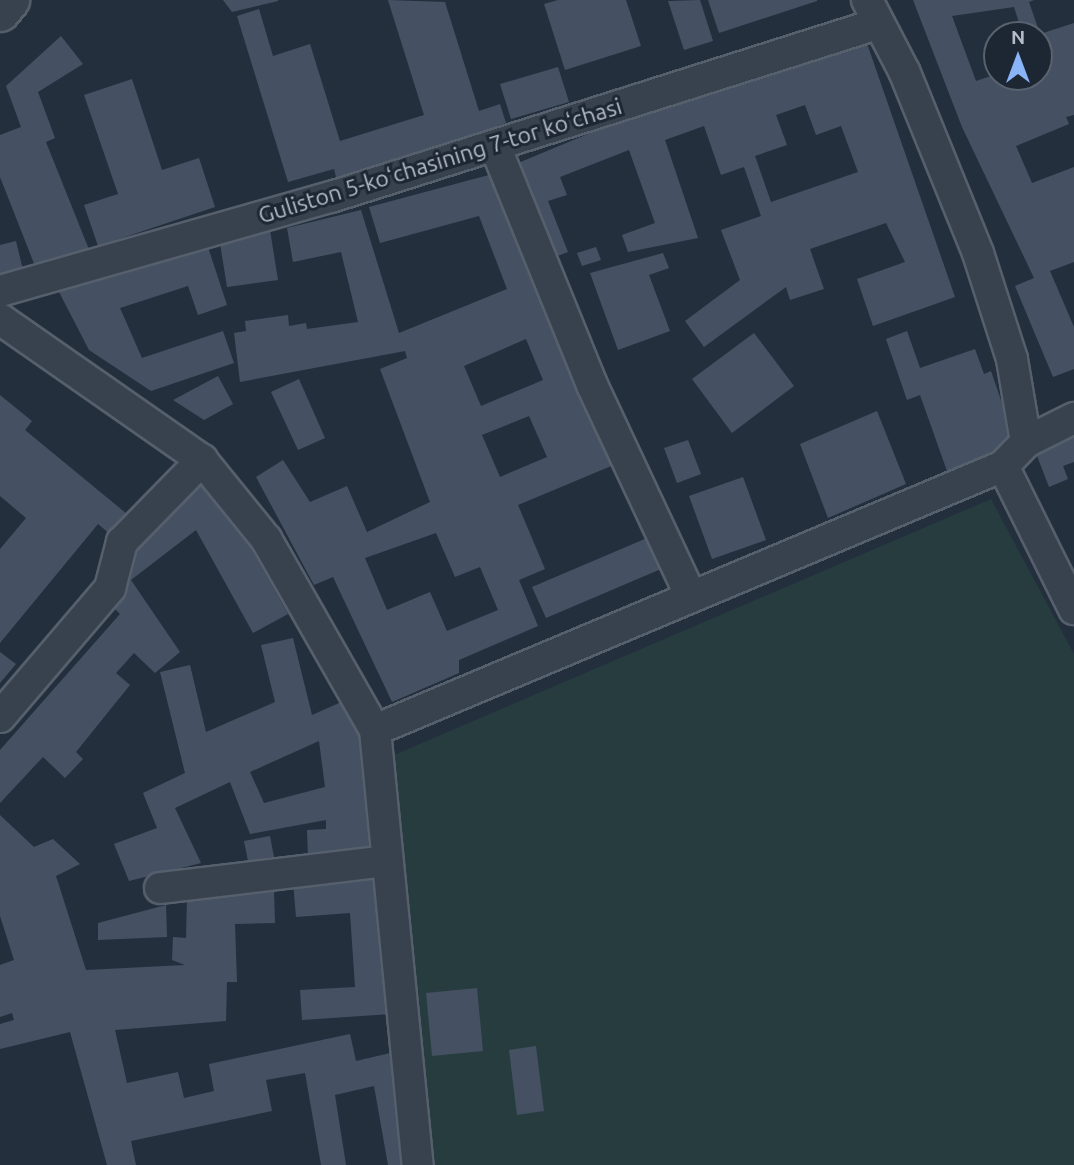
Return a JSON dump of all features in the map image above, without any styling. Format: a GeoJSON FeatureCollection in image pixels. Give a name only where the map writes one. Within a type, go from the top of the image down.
{"type":"FeatureCollection","features":[{"type":"Feature","properties":{"kind":"street"},"geometry":{"type":"LineString","coordinates":[[0,12],[10,0]]}},
{"type":"Feature","properties":{"kind":"street"},"geometry":{"type":"LineString","coordinates":[[877,8],[978,253],[1012,359],[1026,442]]}},
{"type":"Feature","properties":{"kind":"street","name":"Guliston 5-koʻchasining 7-tor koʻchasi"},"geometry":{"type":"LineString","coordinates":[[0,291],[495,146],[877,8]]}},
{"type":"Feature","properties":{"kind":"street"},"geometry":{"type":"LineString","coordinates":[[495,146],[592,385],[691,596]]}},
{"type":"Feature","properties":{"kind":"street"},"geometry":{"type":"LineString","coordinates":[[0,319],[202,460],[266,539],[375,730],[418,1165]]}},
{"type":"Feature","properties":{"kind":"street"},"geometry":{"type":"LineString","coordinates":[[375,730],[1003,466],[1026,442],[1074,418]]}},
{"type":"Feature","properties":{"kind":"street"},"geometry":{"type":"LineString","coordinates":[[0,717],[110,587],[122,542],[202,460]]}},
{"type":"Feature","properties":{"kind":"street"},"geometry":{"type":"LineString","coordinates":[[1003,466],[1074,609]]}},
{"type":"Feature","properties":{"kind":"street"},"geometry":{"type":"LineString","coordinates":[[160,888],[387,861]]}},
{"type":"Feature","properties":{"kind":"green space"},"geometry":{"type":"Polygon","coordinates":[[[991,499],[1074,654],[1074,1165],[434,1165],[394,755],[991,499]]]}},
{"type":"Feature","properties":{"kind":"building"},"geometry":{"type":"Polygon","coordinates":[[[223,0],[278,0],[278,1],[232,12],[223,0]]]}},
{"type":"Feature","properties":{"kind":"building"},"geometry":{"type":"Polygon","coordinates":[[[388,0],[445,2],[479,111],[500,104],[506,123],[337,181],[334,169],[288,182],[237,16],[259,9],[273,56],[310,44],[340,141],[424,115],[388,0]]]}},
{"type":"Feature","properties":{"kind":"building"},"geometry":{"type":"Polygon","coordinates":[[[558,0],[626,0],[641,46],[565,70],[544,4],[558,0]]]}},
{"type":"Feature","properties":{"kind":"building"},"geometry":{"type":"Polygon","coordinates":[[[700,0],[713,41],[684,50],[668,1],[700,0]]]}},
{"type":"Feature","properties":{"kind":"building"},"geometry":{"type":"Polygon","coordinates":[[[708,0],[817,0],[817,1],[719,33],[708,0]]]}},
{"type":"Feature","properties":{"kind":"building"},"geometry":{"type":"Polygon","coordinates":[[[913,0],[1034,0],[1029,2],[1036,21],[1018,21],[1014,7],[952,16],[976,81],[983,79],[983,91],[1053,91],[1053,30],[1074,23],[1074,115],[1066,117],[1069,124],[1016,146],[1032,183],[1074,167],[1074,262],[1050,271],[1074,327],[1074,369],[1053,377],[1015,286],[1034,278],[962,127],[913,0]]]}},
{"type":"Feature","properties":{"kind":"building"},"geometry":{"type":"Polygon","coordinates":[[[863,32],[955,297],[873,326],[857,279],[905,262],[886,223],[810,249],[824,289],[790,300],[786,287],[704,347],[685,321],[740,280],[721,230],[761,216],[744,167],[721,175],[704,126],[665,140],[698,238],[628,252],[622,235],[655,223],[629,150],[560,177],[567,195],[548,201],[568,252],[542,262],[506,168],[619,121],[618,117],[863,32]],[[805,105],[776,115],[787,145],[755,156],[771,202],[858,172],[841,126],[816,135],[805,105]]]}},
{"type":"Feature","properties":{"kind":"building"},"geometry":{"type":"Polygon","coordinates":[[[61,36],[83,64],[38,92],[55,138],[46,142],[90,252],[35,266],[0,177],[0,135],[21,127],[6,86],[61,36]]]}},
{"type":"Feature","properties":{"kind":"building"},"geometry":{"type":"Polygon","coordinates":[[[558,67],[569,102],[511,119],[500,84],[558,67]]]}},
{"type":"Feature","properties":{"kind":"building"},"geometry":{"type":"Polygon","coordinates":[[[132,79],[162,170],[199,158],[215,207],[98,246],[84,205],[118,194],[84,95],[132,79]]]}},
{"type":"Feature","properties":{"kind":"building"},"geometry":{"type":"Polygon","coordinates":[[[500,172],[616,464],[518,505],[545,569],[519,580],[538,626],[459,660],[459,673],[392,702],[333,577],[314,585],[256,477],[283,460],[310,502],[347,486],[367,532],[430,502],[380,369],[407,358],[405,351],[240,382],[234,333],[246,331],[245,321],[288,315],[289,326],[306,323],[307,329],[358,322],[341,252],[293,262],[287,228],[361,210],[399,333],[507,289],[479,216],[380,243],[369,207],[500,172]],[[526,339],[464,366],[481,406],[543,380],[526,339]],[[529,416],[482,435],[500,477],[547,457],[529,416]],[[436,533],[365,558],[387,610],[430,592],[447,631],[498,610],[480,567],[455,577],[436,533]]]}},
{"type":"Feature","properties":{"kind":"building"},"geometry":{"type":"Polygon","coordinates":[[[270,230],[278,280],[227,287],[219,237],[270,230]]]}},
{"type":"Feature","properties":{"kind":"building"},"geometry":{"type":"Polygon","coordinates":[[[16,241],[23,270],[0,276],[0,245],[16,241]]]}},
{"type":"Feature","properties":{"kind":"building"},"geometry":{"type":"Polygon","coordinates":[[[206,241],[227,305],[198,315],[188,286],[120,308],[142,358],[223,331],[234,363],[151,391],[89,350],[58,290],[206,241]]]}},
{"type":"Feature","properties":{"kind":"building"},"geometry":{"type":"Polygon","coordinates":[[[596,247],[601,260],[582,266],[577,253],[596,247]]]}},
{"type":"Feature","properties":{"kind":"building"},"geometry":{"type":"Polygon","coordinates":[[[663,253],[669,268],[649,275],[670,331],[618,350],[590,273],[663,253]]]}},
{"type":"Feature","properties":{"kind":"building"},"geometry":{"type":"Polygon","coordinates":[[[907,331],[920,368],[975,349],[984,374],[991,371],[1017,447],[947,471],[920,395],[907,400],[886,339],[907,331]]]}},
{"type":"Feature","properties":{"kind":"building"},"geometry":{"type":"Polygon","coordinates":[[[754,333],[794,386],[732,433],[692,379],[754,333]]]}},
{"type":"Feature","properties":{"kind":"building"},"geometry":{"type":"Polygon","coordinates":[[[218,376],[233,404],[204,420],[173,400],[218,376]]]}},
{"type":"Feature","properties":{"kind":"building"},"geometry":{"type":"Polygon","coordinates":[[[299,379],[325,438],[298,450],[271,392],[299,379]]]}},
{"type":"Feature","properties":{"kind":"building"},"geometry":{"type":"Polygon","coordinates":[[[0,395],[32,421],[25,430],[133,519],[116,539],[98,524],[0,643],[0,549],[26,518],[0,496],[0,395]]]}},
{"type":"Feature","properties":{"kind":"building"},"geometry":{"type":"Polygon","coordinates":[[[877,411],[906,484],[828,518],[800,444],[877,411]]]}},
{"type":"Feature","properties":{"kind":"building"},"geometry":{"type":"Polygon","coordinates":[[[1074,433],[1074,462],[1063,466],[1068,479],[1049,487],[1034,448],[1074,433]]]}},
{"type":"Feature","properties":{"kind":"building"},"geometry":{"type":"Polygon","coordinates":[[[688,440],[701,474],[677,483],[664,448],[688,440]]]}},
{"type":"Feature","properties":{"kind":"building"},"geometry":{"type":"Polygon","coordinates":[[[210,475],[288,614],[253,633],[196,530],[131,580],[180,652],[155,673],[134,653],[116,673],[130,685],[76,752],[83,759],[65,778],[43,757],[0,803],[0,750],[120,614],[115,609],[125,542],[210,475]]]}},
{"type":"Feature","properties":{"kind":"building"},"geometry":{"type":"Polygon","coordinates":[[[743,477],[766,540],[712,559],[689,496],[743,477]]]}},
{"type":"Feature","properties":{"kind":"building"},"geometry":{"type":"Polygon","coordinates":[[[647,538],[661,569],[546,618],[532,587],[647,538]]]}},
{"type":"Feature","properties":{"kind":"building"},"geometry":{"type":"Polygon","coordinates":[[[293,638],[312,715],[355,696],[377,853],[308,858],[307,830],[326,829],[326,820],[250,834],[230,782],[175,808],[201,863],[129,881],[114,844],[157,828],[143,793],[185,773],[160,672],[190,665],[206,732],[275,702],[261,645],[293,638]],[[319,741],[250,772],[264,803],[325,787],[319,741]]]}},
{"type":"Feature","properties":{"kind":"building"},"geometry":{"type":"Polygon","coordinates":[[[0,652],[16,664],[0,683],[0,652]]]}},
{"type":"Feature","properties":{"kind":"building"},"geometry":{"type":"Polygon","coordinates":[[[0,815],[34,847],[53,839],[80,864],[56,876],[86,970],[185,965],[172,960],[173,937],[186,938],[187,897],[274,891],[275,923],[235,924],[237,982],[227,982],[226,1021],[115,1030],[127,1083],[178,1072],[184,1098],[214,1091],[209,1064],[350,1034],[356,1061],[399,1051],[413,1165],[388,1165],[374,1086],[335,1095],[346,1165],[321,1165],[305,1073],[266,1080],[272,1111],[131,1141],[136,1165],[107,1165],[70,1032],[0,1049],[0,1024],[14,1020],[12,1013],[0,1017],[0,965],[14,960],[0,916],[0,815]]]}},
{"type":"Feature","properties":{"kind":"building"},"geometry":{"type":"Polygon","coordinates":[[[270,836],[274,857],[248,861],[244,841],[270,836]]]}},
{"type":"Feature","properties":{"kind":"building"},"geometry":{"type":"Polygon","coordinates":[[[383,877],[391,1014],[302,1020],[300,990],[355,987],[350,913],[296,917],[293,882],[383,877]]]}},
{"type":"Feature","properties":{"kind":"building"},"geometry":{"type":"Polygon","coordinates":[[[166,905],[167,937],[98,940],[98,923],[166,905]]]}},
{"type":"Feature","properties":{"kind":"building"},"geometry":{"type":"Polygon","coordinates":[[[477,988],[483,1051],[432,1056],[426,993],[477,988]]]}},
{"type":"Feature","properties":{"kind":"building"},"geometry":{"type":"Polygon","coordinates":[[[536,1046],[544,1111],[517,1115],[509,1050],[536,1046]]]}}]}
